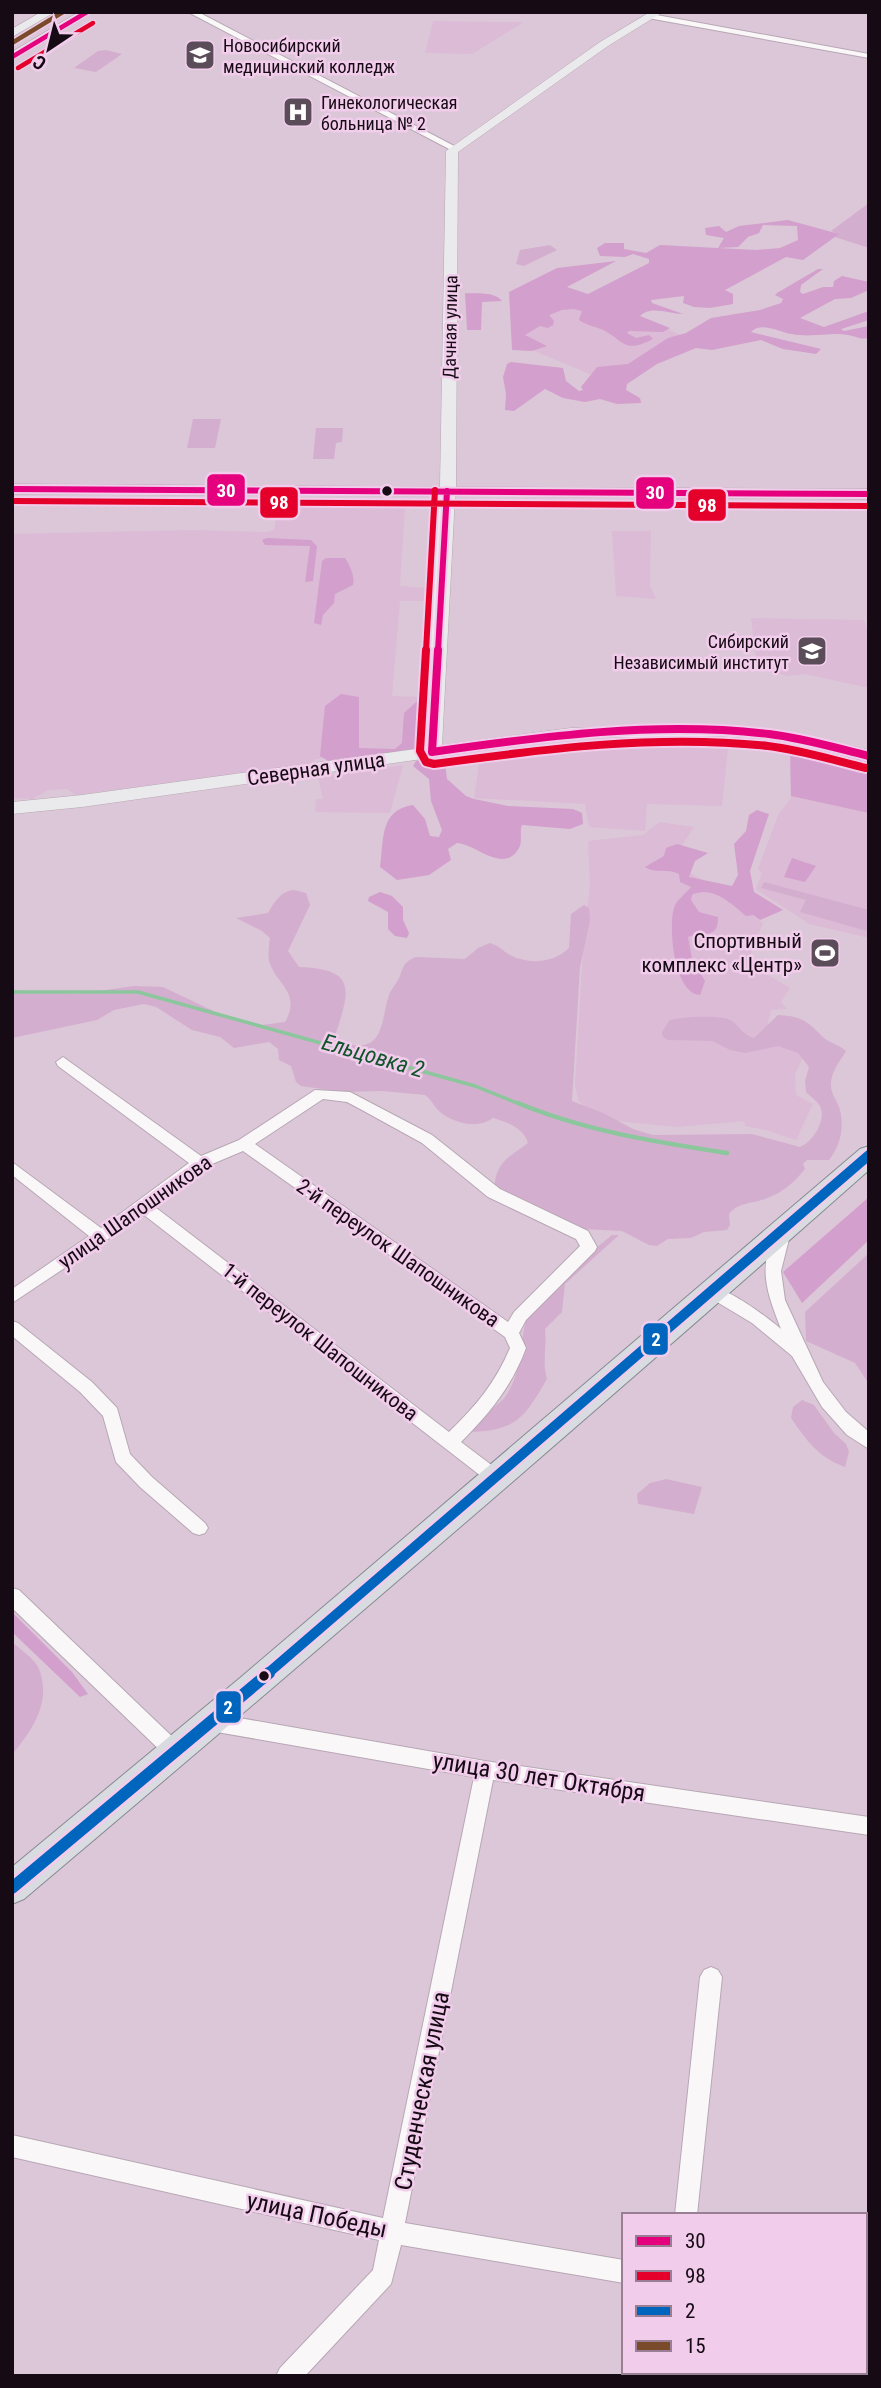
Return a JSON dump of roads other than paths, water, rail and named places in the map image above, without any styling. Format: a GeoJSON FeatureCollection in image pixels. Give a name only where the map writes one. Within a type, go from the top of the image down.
{"type":"FeatureCollection","features":[{"type":"Feature","properties":{"kind":"main road"},"geometry":{"type":"LineString","coordinates":[[12,1888],[211,1722],[869,1155]]}},
{"type":"Feature","properties":{"kind":"street"},"geometry":{"type":"LineString","coordinates":[[13,33],[50,12]]}},
{"type":"Feature","properties":{"kind":"street"},"geometry":{"type":"LineString","coordinates":[[12,57],[87,12]]}},
{"type":"Feature","properties":{"kind":"street"},"geometry":{"type":"LineString","coordinates":[[192,12],[454,148],[604,44],[654,14],[869,56]]}},
{"type":"Feature","properties":{"kind":"street"},"geometry":{"type":"LineString","coordinates":[[13,33],[44,38]]}},
{"type":"Feature","properties":{"kind":"street","name":"Дачная улица"},"geometry":{"type":"LineString","coordinates":[[432,752],[447,491],[450,168],[454,148]]}},
{"type":"Feature","properties":{"kind":"street"},"geometry":{"type":"LineString","coordinates":[[12,489],[869,495]]}},
{"type":"Feature","properties":{"kind":"street","name":"Северная улица"},"geometry":{"type":"LineString","coordinates":[[12,808],[82,801],[571,733],[705,731],[769,734],[869,756]]}},
{"type":"Feature","properties":{"kind":"street"},"geometry":{"type":"LineString","coordinates":[[63,1062],[200,1163]]}},
{"type":"Feature","properties":{"kind":"street","name":"улица Шапошникова"},"geometry":{"type":"LineString","coordinates":[[12,1297],[145,1207],[200,1163],[244,1143],[320,1094],[334,1094],[350,1097],[427,1139],[494,1193],[582,1235],[589,1247],[520,1316],[511,1333]]}},
{"type":"Feature","properties":{"kind":"street","name":"2-й переулок Шапошникова"},"geometry":{"type":"LineString","coordinates":[[244,1143],[511,1333],[518,1348],[512,1367],[496,1396],[450,1443]]}},
{"type":"Feature","properties":{"kind":"street"},"geometry":{"type":"LineString","coordinates":[[12,1167],[101,1237]]}},
{"type":"Feature","properties":{"kind":"street","name":"1-й переулок Шапошникова"},"geometry":{"type":"LineString","coordinates":[[145,1207],[496,1478]]}},
{"type":"Feature","properties":{"kind":"street"},"geometry":{"type":"LineString","coordinates":[[784,1230],[773,1265],[775,1293],[797,1352]]}},
{"type":"Feature","properties":{"kind":"street"},"geometry":{"type":"LineString","coordinates":[[713,1292],[785,1338],[797,1352],[828,1404],[869,1443]]}},
{"type":"Feature","properties":{"kind":"street"},"geometry":{"type":"LineString","coordinates":[[12,1327],[86,1387],[111,1413],[122,1457],[200,1528]]}},
{"type":"Feature","properties":{"kind":"street"},"geometry":{"type":"LineString","coordinates":[[12,1596],[175,1752]]}},
{"type":"Feature","properties":{"kind":"street","name":"улица 30 лет Октября"},"geometry":{"type":"LineString","coordinates":[[211,1722],[485,1770],[869,1826]]}},
{"type":"Feature","properties":{"kind":"street","name":"Студенческая улица"},"geometry":{"type":"LineString","coordinates":[[289,2376],[383,2276],[485,1770]]}},
{"type":"Feature","properties":{"kind":"street"},"geometry":{"type":"LineString","coordinates":[[686,2213],[711,1976]]}},
{"type":"Feature","properties":{"kind":"street","name":"улица Победы"},"geometry":{"type":"LineString","coordinates":[[15,2151],[394,2232],[622,2273]]}},
{"type":"Feature","properties":{"kind":"waterway","name":"Ельцовка 2"},"geometry":{"type":"LineString","coordinates":[[12,992],[138,992],[475,1086],[522,1105]]}},
{"type":"Feature","properties":{"kind":"waterway","name":"Ельцовка 2"},"geometry":{"type":"LineString","coordinates":[[518,1103],[595,1128],[647,1140],[727,1153]]}},
{"type":"Feature","properties":{"kind":"place","name":"Новосибирский медицинский колледж"},"geometry":{"type":"Point","coordinates":[200,55]}},
{"type":"Feature","properties":{"kind":"place","name":"Гинекологическая больница № 2"},"geometry":{"type":"Point","coordinates":[298,112]}},
{"type":"Feature","properties":{"kind":"place","name":"Сибирский Независимый институт"},"geometry":{"type":"Point","coordinates":[812,651]}},
{"type":"Feature","properties":{"kind":"place","name":"Спортивный комплекс «Центр»"},"geometry":{"type":"Point","coordinates":[825,953]}}]}
